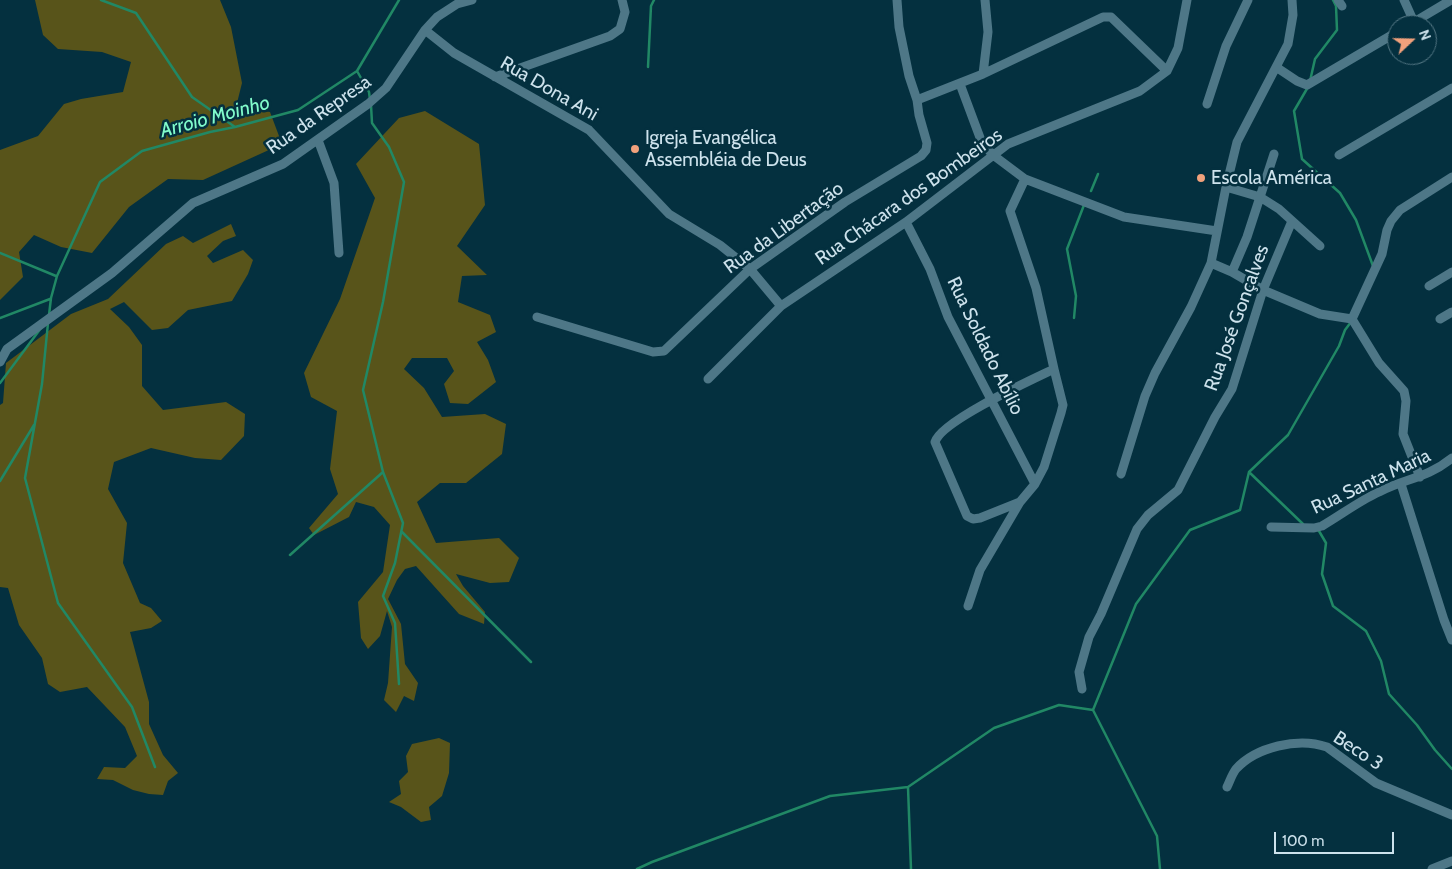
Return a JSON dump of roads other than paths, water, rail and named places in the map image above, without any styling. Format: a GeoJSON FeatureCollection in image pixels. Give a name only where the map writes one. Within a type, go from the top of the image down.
{"type":"FeatureCollection","features":[{"type":"Feature","properties":{"kind":"street","name":"Rua da Represa"},"geometry":{"type":"LineString","coordinates":[[0,362],[7,349],[112,273],[193,203],[283,164],[368,104],[386,88],[425,30],[437,17],[457,4],[472,0]]}},
{"type":"Feature","properties":{"kind":"street"},"geometry":{"type":"LineString","coordinates":[[495,77],[610,36],[620,29],[625,12],[622,0]]}},
{"type":"Feature","properties":{"kind":"street","name":"Rua da Libertação"},"geometry":{"type":"LineString","coordinates":[[537,317],[653,352],[664,351],[750,268],[845,202],[921,156],[926,150],[927,143],[909,76],[901,35],[897,0]]}},
{"type":"Feature","properties":{"kind":"street"},"geometry":{"type":"LineString","coordinates":[[983,74],[988,32],[985,0]]}},
{"type":"Feature","properties":{"kind":"street","name":"Rua Chácara dos Bombeiros"},"geometry":{"type":"LineString","coordinates":[[708,379],[781,306],[906,222],[1008,144],[1140,91],[1166,71],[1178,48],[1187,0]]}},
{"type":"Feature","properties":{"kind":"street"},"geometry":{"type":"LineString","coordinates":[[1207,104],[1226,46],[1248,0]]}},
{"type":"Feature","properties":{"kind":"street"},"geometry":{"type":"LineString","coordinates":[[1122,474],[1145,396],[1155,373],[1191,307],[1211,262],[1237,142],[1288,44],[1293,15],[1292,0]]}},
{"type":"Feature","properties":{"kind":"street"},"geometry":{"type":"LineString","coordinates":[[1404,0],[1408,15]]}},
{"type":"Feature","properties":{"kind":"street"},"geometry":{"type":"LineString","coordinates":[[1426,15],[1450,0]]}},
{"type":"Feature","properties":{"kind":"street"},"geometry":{"type":"LineString","coordinates":[[917,100],[983,74],[1103,17],[1110,17],[1166,71]]}},
{"type":"Feature","properties":{"kind":"street","name":"Rua Dona Ani"},"geometry":{"type":"LineString","coordinates":[[425,30],[454,53],[589,130],[669,214],[720,244],[750,268],[781,306]]}},
{"type":"Feature","properties":{"kind":"street"},"geometry":{"type":"LineString","coordinates":[[1276,67],[1296,81],[1310,84],[1387,38]]}},
{"type":"Feature","properties":{"kind":"street"},"geometry":{"type":"LineString","coordinates":[[960,84],[982,143],[993,155],[1025,179],[1124,217],[1217,232]]}},
{"type":"Feature","properties":{"kind":"street"},"geometry":{"type":"LineString","coordinates":[[1339,155],[1452,88]]}},
{"type":"Feature","properties":{"kind":"street"},"geometry":{"type":"LineString","coordinates":[[318,140],[334,183],[339,253]]}},
{"type":"Feature","properties":{"kind":"street"},"geometry":{"type":"LineString","coordinates":[[1232,272],[1247,237],[1274,154]]}},
{"type":"Feature","properties":{"kind":"street"},"geometry":{"type":"LineString","coordinates":[[1352,319],[1382,254],[1391,221],[1400,210],[1452,178]]}},
{"type":"Feature","properties":{"kind":"street"},"geometry":{"type":"LineString","coordinates":[[968,606],[980,570],[1020,502],[1035,484],[1044,467],[1061,413],[1062,405],[1036,288],[1010,211],[1025,179]]}},
{"type":"Feature","properties":{"kind":"street"},"geometry":{"type":"LineString","coordinates":[[1226,187],[1260,197],[1279,209],[1320,246]]}},
{"type":"Feature","properties":{"kind":"street","name":"Rua José Gonçalves"},"geometry":{"type":"LineString","coordinates":[[1082,689],[1079,672],[1089,636],[1101,614],[1137,529],[1148,515],[1178,490],[1194,462],[1215,417],[1232,389],[1263,290],[1292,221]]}},
{"type":"Feature","properties":{"kind":"street","name":"Rua Soldado Abílio"},"geometry":{"type":"LineString","coordinates":[[906,222],[930,269],[948,317],[1035,484]]}},
{"type":"Feature","properties":{"kind":"street"},"geometry":{"type":"LineString","coordinates":[[1211,262],[1263,290],[1320,314],[1352,319],[1379,363],[1404,391],[1406,401],[1404,434],[1420,478]]}},
{"type":"Feature","properties":{"kind":"street"},"geometry":{"type":"LineString","coordinates":[[1429,286],[1452,272]]}},
{"type":"Feature","properties":{"kind":"street"},"geometry":{"type":"LineString","coordinates":[[1440,319],[1452,312]]}},
{"type":"Feature","properties":{"kind":"street"},"geometry":{"type":"LineString","coordinates":[[1020,502],[980,518],[973,519],[967,516],[935,442],[936,436],[992,400],[1054,370]]}},
{"type":"Feature","properties":{"kind":"street","name":"Rua Santa Maria"},"geometry":{"type":"LineString","coordinates":[[1271,527],[1314,528],[1322,526],[1379,492],[1420,478],[1436,470],[1452,458]]}},
{"type":"Feature","properties":{"kind":"street"},"geometry":{"type":"LineString","coordinates":[[1401,484],[1440,611],[1452,640]]}},
{"type":"Feature","properties":{"kind":"street","name":"Beco 3"},"geometry":{"type":"LineString","coordinates":[[1227,787],[1234,771],[1243,762],[1262,751],[1276,746],[1319,744],[1327,747],[1376,783],[1452,815]]}},
{"type":"Feature","properties":{"kind":"street"},"geometry":{"type":"LineString","coordinates":[[1432,869],[1452,861]]}},
{"type":"Feature","properties":{"kind":"waterway"},"geometry":{"type":"LineString","coordinates":[[101,0],[136,13],[192,97],[235,127]]}},
{"type":"Feature","properties":{"kind":"waterway","name":"Arroio Moinho"},"geometry":{"type":"LineString","coordinates":[[49,315],[57,276],[100,182],[142,151],[298,110],[357,71],[399,0]]}},
{"type":"Feature","properties":{"kind":"waterway"},"geometry":{"type":"LineString","coordinates":[[648,67],[651,6],[654,0]]}},
{"type":"Feature","properties":{"kind":"waterway"},"geometry":{"type":"LineString","coordinates":[[1310,81],[1315,59],[1337,30],[1336,6],[1333,0]]}},
{"type":"Feature","properties":{"kind":"waterway"},"geometry":{"type":"LineString","coordinates":[[357,71],[369,92],[370,100]]}},
{"type":"Feature","properties":{"kind":"waterway"},"geometry":{"type":"LineString","coordinates":[[1308,87],[1294,111],[1302,159],[1340,193],[1356,220],[1373,266]]}},
{"type":"Feature","properties":{"kind":"waterway"},"geometry":{"type":"LineString","coordinates":[[371,105],[372,123],[389,147],[404,182],[383,302],[363,390],[383,472],[403,523],[395,563],[383,596],[395,623],[399,684]]}},
{"type":"Feature","properties":{"kind":"waterway"},"geometry":{"type":"LineString","coordinates":[[1091,191],[1098,174]]}},
{"type":"Feature","properties":{"kind":"waterway"},"geometry":{"type":"LineString","coordinates":[[1074,318],[1076,296],[1067,249],[1084,205]]}},
{"type":"Feature","properties":{"kind":"waterway"},"geometry":{"type":"LineString","coordinates":[[0,253],[56,276]]}},
{"type":"Feature","properties":{"kind":"waterway"},"geometry":{"type":"LineString","coordinates":[[0,318],[50,299]]}},
{"type":"Feature","properties":{"kind":"waterway"},"geometry":{"type":"LineString","coordinates":[[637,869],[830,796],[908,787],[994,728],[1059,705],[1093,710],[1136,604],[1190,530],[1240,510],[1249,472],[1288,435],[1351,322]]}},
{"type":"Feature","properties":{"kind":"waterway"},"geometry":{"type":"LineString","coordinates":[[48,323],[42,384],[25,478],[58,603],[132,707],[155,767]]}},
{"type":"Feature","properties":{"kind":"waterway"},"geometry":{"type":"LineString","coordinates":[[0,383],[41,328]]}},
{"type":"Feature","properties":{"kind":"waterway"},"geometry":{"type":"LineString","coordinates":[[0,481],[34,425]]}},
{"type":"Feature","properties":{"kind":"waterway"},"geometry":{"type":"LineString","coordinates":[[290,555],[383,472]]}},
{"type":"Feature","properties":{"kind":"waterway"},"geometry":{"type":"LineString","coordinates":[[1249,472],[1303,524]]}},
{"type":"Feature","properties":{"kind":"waterway"},"geometry":{"type":"LineString","coordinates":[[1317,530],[1326,543],[1322,574],[1333,606],[1366,631],[1381,661],[1389,694],[1417,725],[1452,769]]}},
{"type":"Feature","properties":{"kind":"waterway"},"geometry":{"type":"LineString","coordinates":[[402,532],[531,662]]}},
{"type":"Feature","properties":{"kind":"waterway"},"geometry":{"type":"LineString","coordinates":[[1093,710],[1157,836],[1160,869]]}},
{"type":"Feature","properties":{"kind":"waterway"},"geometry":{"type":"LineString","coordinates":[[908,787],[911,869]]}},
{"type":"Feature","properties":{"kind":"place","name":"Igreja Evangélica Assembléia de Deus"},"geometry":{"type":"Point","coordinates":[635,149]}},
{"type":"Feature","properties":{"kind":"place","name":"Escola América"},"geometry":{"type":"Point","coordinates":[1201,178]}}]}
